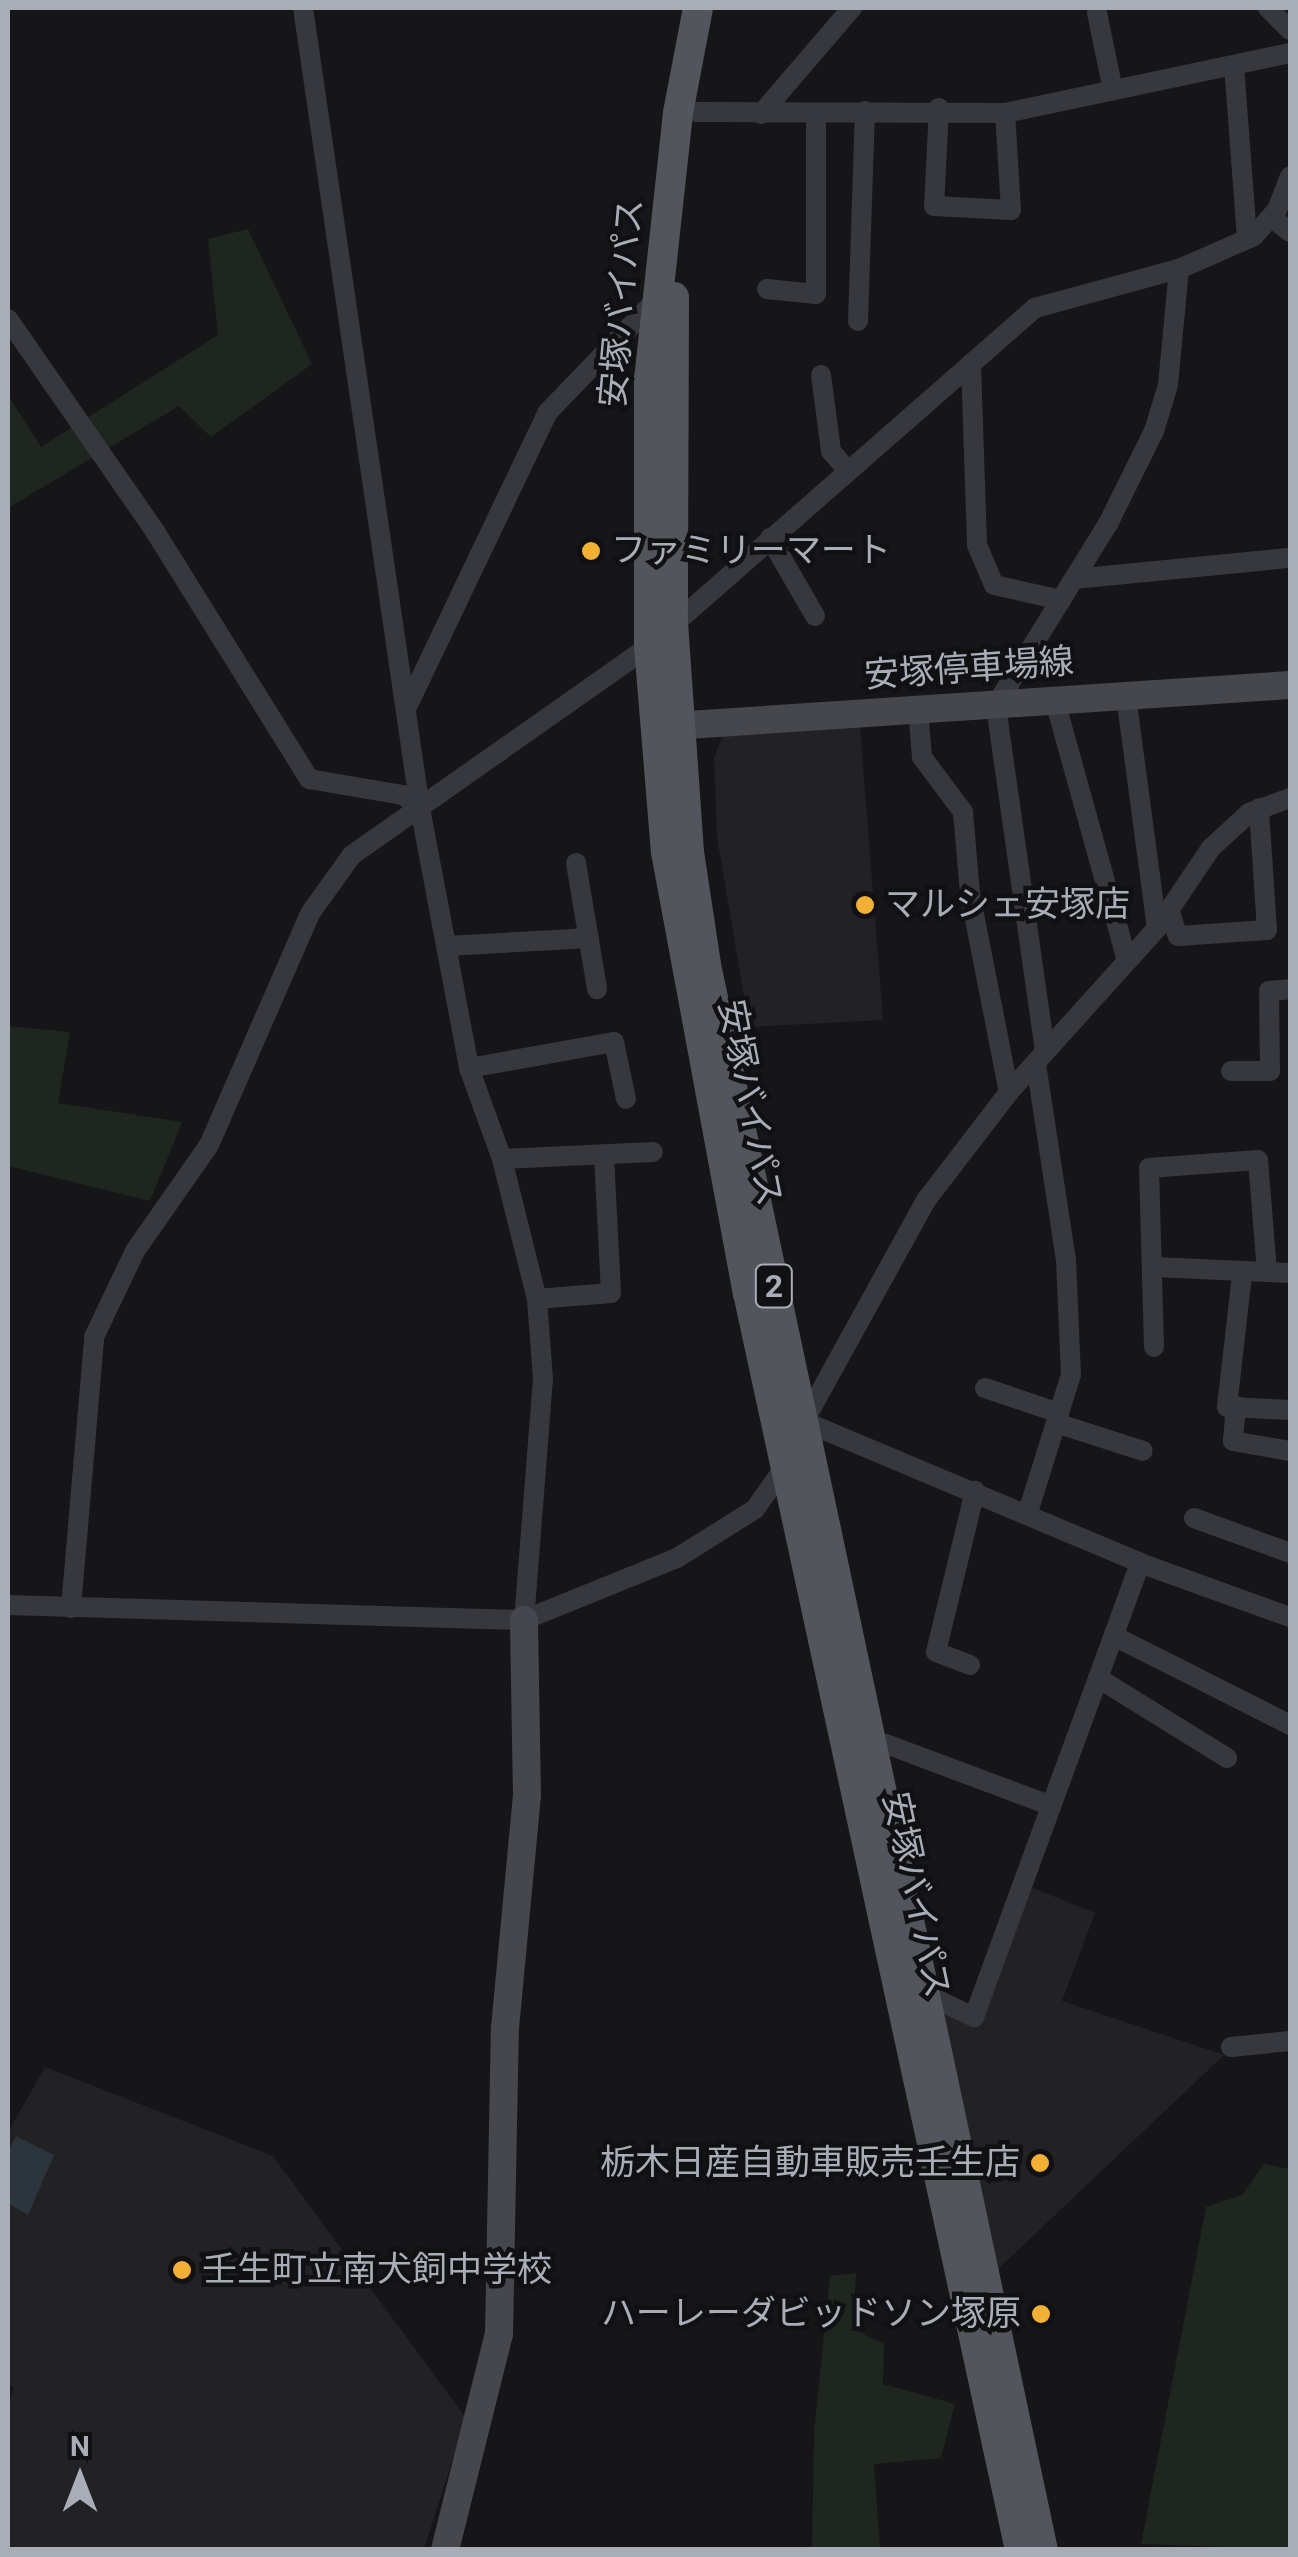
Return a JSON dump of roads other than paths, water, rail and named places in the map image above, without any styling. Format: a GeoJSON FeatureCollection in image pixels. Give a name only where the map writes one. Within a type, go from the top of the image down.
{"type":"FeatureCollection","features":[{"type":"Feature","properties":{"kind":"main road","name":"安塚バイパス"},"geometry":{"type":"LineString","coordinates":[[698,8],[654,302],[649,646],[706,966],[920,1992],[1043,2550]]}},
{"type":"Feature","properties":{"kind":"main road","name":"安塚バイパス"},"geometry":{"type":"LineString","coordinates":[[717,8],[696,112],[675,290],[673,623],[665,727],[686,972],[786,1468],[1020,2550]]}},
{"type":"Feature","properties":{"kind":"street"},"geometry":{"type":"LineString","coordinates":[[302,8],[420,808],[469,1068],[502,1159],[537,1299],[543,1379],[524,1620],[526,1795],[506,2028],[499,2334],[445,2550]]}},
{"type":"Feature","properties":{"kind":"street"},"geometry":{"type":"LineString","coordinates":[[762,114],[852,8]]}},
{"type":"Feature","properties":{"kind":"street"},"geometry":{"type":"LineString","coordinates":[[1268,8],[1290,30]]}},
{"type":"Feature","properties":{"kind":"street"},"geometry":{"type":"LineString","coordinates":[[1097,13],[1113,90]]}},
{"type":"Feature","properties":{"kind":"street"},"geometry":{"type":"LineString","coordinates":[[696,112],[762,114],[939,108],[1005,113],[1290,53]]}},
{"type":"Feature","properties":{"kind":"street"},"geometry":{"type":"LineString","coordinates":[[1234,65],[1247,239]]}},
{"type":"Feature","properties":{"kind":"street"},"geometry":{"type":"LineString","coordinates":[[939,108],[934,206],[1012,210],[1005,113]]}},
{"type":"Feature","properties":{"kind":"street"},"geometry":{"type":"LineString","coordinates":[[858,321],[864,111]]}},
{"type":"Feature","properties":{"kind":"street"},"geometry":{"type":"LineString","coordinates":[[767,289],[816,294],[816,113]]}},
{"type":"Feature","properties":{"kind":"street"},"geometry":{"type":"LineString","coordinates":[[70,1608],[94,1337],[135,1251],[209,1145],[311,912],[352,856],[649,646],[1036,308],[1179,269],[1247,239],[1272,217],[1290,176]]}},
{"type":"Feature","properties":{"kind":"street"},"geometry":{"type":"LineString","coordinates":[[1272,217],[1290,232]]}},
{"type":"Feature","properties":{"kind":"street"},"geometry":{"type":"LineString","coordinates":[[1028,1512],[1071,1375],[1066,1260],[996,705],[1074,579],[1154,431],[1168,385],[1179,269]]}},
{"type":"Feature","properties":{"kind":"street"},"geometry":{"type":"LineString","coordinates":[[407,706],[547,413],[654,302]]}},
{"type":"Feature","properties":{"kind":"street"},"geometry":{"type":"LineString","coordinates":[[8,319],[156,534],[309,779],[403,795],[420,808]]}},
{"type":"Feature","properties":{"kind":"street"},"geometry":{"type":"LineString","coordinates":[[971,364],[977,546],[994,585],[1061,600]]}},
{"type":"Feature","properties":{"kind":"street"},"geometry":{"type":"LineString","coordinates":[[821,374],[831,451],[847,470]]}},
{"type":"Feature","properties":{"kind":"street"},"geometry":{"type":"LineString","coordinates":[[770,538],[814,616]]}},
{"type":"Feature","properties":{"kind":"street"},"geometry":{"type":"LineString","coordinates":[[1074,579],[1290,558]]}},
{"type":"Feature","properties":{"kind":"street","name":"安塚停車場線"},"geometry":{"type":"LineString","coordinates":[[665,727],[1290,686]]}},
{"type":"Feature","properties":{"kind":"street"},"geometry":{"type":"LineString","coordinates":[[1126,696],[1164,920],[1178,936],[1267,930],[1258,808]]}},
{"type":"Feature","properties":{"kind":"street"},"geometry":{"type":"LineString","coordinates":[[1055,701],[1127,960]]}},
{"type":"Feature","properties":{"kind":"street"},"geometry":{"type":"LineString","coordinates":[[918,710],[922,757],[962,812],[970,894],[1009,1092]]}},
{"type":"Feature","properties":{"kind":"street"},"geometry":{"type":"LineString","coordinates":[[8,1605],[524,1620],[678,1558],[754,1509],[786,1468],[803,1421],[927,1200],[1009,1092],[1164,920],[1212,848],[1258,808],[1290,798]]}},
{"type":"Feature","properties":{"kind":"street"},"geometry":{"type":"LineString","coordinates":[[576,863],[597,989]]}},
{"type":"Feature","properties":{"kind":"street"},"geometry":{"type":"LineString","coordinates":[[446,946],[589,938]]}},
{"type":"Feature","properties":{"kind":"street"},"geometry":{"type":"LineString","coordinates":[[1231,1070],[1270,1070],[1269,990],[1290,989]]}},
{"type":"Feature","properties":{"kind":"street"},"geometry":{"type":"LineString","coordinates":[[469,1068],[614,1042],[626,1099]]}},
{"type":"Feature","properties":{"kind":"street"},"geometry":{"type":"LineString","coordinates":[[502,1159],[653,1152]]}},
{"type":"Feature","properties":{"kind":"street"},"geometry":{"type":"LineString","coordinates":[[537,1299],[611,1293],[604,1154]]}},
{"type":"Feature","properties":{"kind":"street"},"geometry":{"type":"LineString","coordinates":[[1154,1346],[1149,1168],[1258,1160],[1267,1272]]}},
{"type":"Feature","properties":{"kind":"street"},"geometry":{"type":"LineString","coordinates":[[1154,1266],[1242,1275],[1290,1273]]}},
{"type":"Feature","properties":{"kind":"street"},"geometry":{"type":"LineString","coordinates":[[1242,1275],[1227,1407],[1290,1410]]}},
{"type":"Feature","properties":{"kind":"street"},"geometry":{"type":"LineString","coordinates":[[986,1388],[1143,1452]]}},
{"type":"Feature","properties":{"kind":"street"},"geometry":{"type":"LineString","coordinates":[[1236,1406],[1233,1441],[1290,1450]]}},
{"type":"Feature","properties":{"kind":"street"},"geometry":{"type":"LineString","coordinates":[[803,1421],[1028,1512],[1140,1563],[1290,1617]]}},
{"type":"Feature","properties":{"kind":"street"},"geometry":{"type":"LineString","coordinates":[[970,1665],[936,1652],[975,1491]]}},
{"type":"Feature","properties":{"kind":"street"},"geometry":{"type":"LineString","coordinates":[[1194,1518],[1290,1553]]}},
{"type":"Feature","properties":{"kind":"street"},"geometry":{"type":"LineString","coordinates":[[920,1992],[974,2017],[1140,1563]]}},
{"type":"Feature","properties":{"kind":"street"},"geometry":{"type":"LineString","coordinates":[[1114,1636],[1290,1725]]}},
{"type":"Feature","properties":{"kind":"street"},"geometry":{"type":"LineString","coordinates":[[1098,1678],[1227,1758]]}},
{"type":"Feature","properties":{"kind":"street"},"geometry":{"type":"LineString","coordinates":[[886,1744],[1050,1805]]}},
{"type":"Feature","properties":{"kind":"street"},"geometry":{"type":"LineString","coordinates":[[1231,2047],[1290,2041]]}},
{"type":"Feature","properties":{"kind":"place","name":"ファミリーマート"},"geometry":{"type":"Point","coordinates":[591,551]}},
{"type":"Feature","properties":{"kind":"place","name":"マルシェ安塚店"},"geometry":{"type":"Point","coordinates":[865,905]}},
{"type":"Feature","properties":{"kind":"place","name":"栃木日産自動車販売壬生店"},"geometry":{"type":"Point","coordinates":[1040,2163]}},
{"type":"Feature","properties":{"kind":"place","name":"壬生町立南犬飼中学校"},"geometry":{"type":"Point","coordinates":[182,2270]}},
{"type":"Feature","properties":{"kind":"place","name":"ハーレーダビッドソン塚原"},"geometry":{"type":"Point","coordinates":[1041,2314]}}]}
